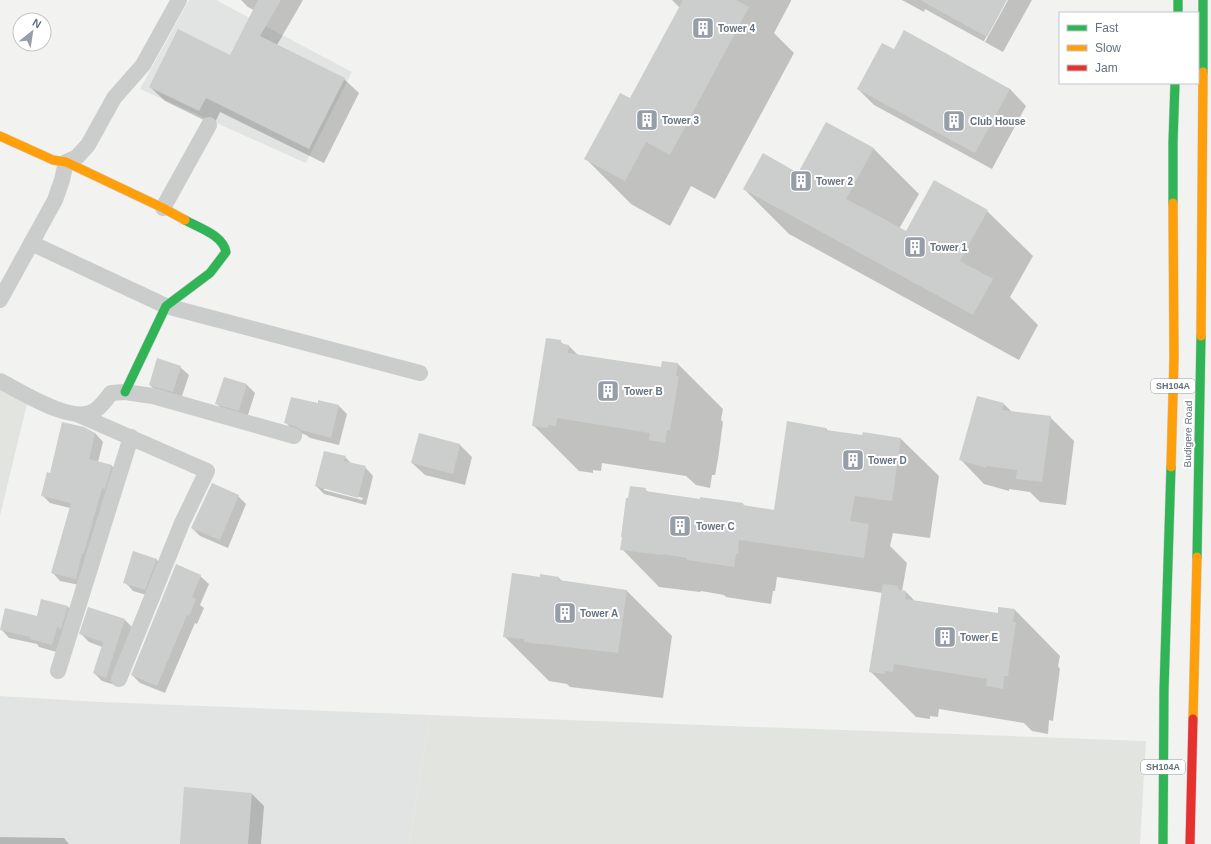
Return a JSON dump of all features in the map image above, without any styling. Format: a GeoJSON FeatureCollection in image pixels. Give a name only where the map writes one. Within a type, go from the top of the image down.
{"type":"FeatureCollection","features":[{"type":"Feature","properties":{"kind":"main road"},"geometry":{"type":"LineString","coordinates":[[1178,0],[1178,12]]}},
{"type":"Feature","properties":{"kind":"main road","name":"Budigere Road"},"geometry":{"type":"LineString","coordinates":[[1190,844],[1201,363],[1203,0]]}},
{"type":"Feature","properties":{"kind":"main road","name":"Budigere Road"},"geometry":{"type":"LineString","coordinates":[[1163,844],[1164,690],[1174,358],[1173,155],[1175,84]]}},
{"type":"Feature","properties":{"kind":"main road"},"geometry":{"type":"LineString","coordinates":[[0,136],[53,160],[66,162],[163,208],[220,239],[225,246],[226,252],[210,273],[166,306],[125,392]]}},
{"type":"Feature","properties":{"kind":"street"},"geometry":{"type":"LineString","coordinates":[[0,300],[55,200],[66,162],[76,157],[88,145],[114,98],[143,65],[179,0]]}},
{"type":"Feature","properties":{"kind":"street"},"geometry":{"type":"LineString","coordinates":[[163,208],[209,125]]}},
{"type":"Feature","properties":{"kind":"street"},"geometry":{"type":"LineString","coordinates":[[31,243],[166,306],[420,373]]}},
{"type":"Feature","properties":{"kind":"street"},"geometry":{"type":"LineString","coordinates":[[0,381],[64,412],[79,415],[207,471],[182,523],[120,679]]}},
{"type":"Feature","properties":{"kind":"street"},"geometry":{"type":"LineString","coordinates":[[79,415],[93,412],[111,393],[125,392],[153,396],[294,436]]}},
{"type":"Feature","properties":{"kind":"street"},"geometry":{"type":"LineString","coordinates":[[58,671],[131,437]]}},
{"type":"Feature","properties":{"kind":"shaded area"},"geometry":{"type":"Polygon","coordinates":[[[189,0],[216,0],[352,72],[306,163],[140,89],[189,0]]]}},
{"type":"Feature","properties":{"kind":"shaded area"},"geometry":{"type":"Polygon","coordinates":[[[0,388],[27,404],[0,516],[0,388]]]}},
{"type":"Feature","properties":{"kind":"shaded area"},"geometry":{"type":"Polygon","coordinates":[[[0,696],[101,702],[430,715],[409,844],[0,844],[0,696]]]}},
{"type":"Feature","properties":{"kind":"shaded area"},"geometry":{"type":"Polygon","coordinates":[[[430,715],[1146,741],[1140,844],[409,844],[430,715]]]}},
{"type":"Feature","properties":{"kind":"building"},"geometry":{"type":"Polygon","coordinates":[[[258,0],[281,0],[260,36],[345,78],[309,149],[206,98],[199,111],[149,87],[178,29],[230,55],[258,0]]]}},
{"type":"Feature","properties":{"kind":"building"},"geometry":{"type":"Polygon","coordinates":[[[683,0],[736,0],[749,7],[670,155],[646,142],[625,181],[584,159],[620,93],[630,98],[683,0]]]}},
{"type":"Feature","properties":{"kind":"building"},"geometry":{"type":"Polygon","coordinates":[[[920,0],[1007,0],[987,37],[920,0]]]}},
{"type":"Feature","properties":{"kind":"building","name":"Club House"},"geometry":{"type":"Polygon","coordinates":[[[904,30],[1010,89],[975,153],[857,89],[882,43],[894,49],[904,30]]]}},
{"type":"Feature","properties":{"kind":"building"},"geometry":{"type":"Polygon","coordinates":[[[826,122],[874,148],[846,199],[906,231],[934,180],[988,210],[960,261],[993,279],[973,315],[743,189],[763,153],[798,173],[826,122]]]}},
{"type":"Feature","properties":{"kind":"building","name":"Tower B"},"geometry":{"type":"Polygon","coordinates":[[[546,338],[561,340],[560,343],[569,345],[568,353],[661,367],[662,361],[678,363],[676,376],[679,376],[673,413],[670,430],[667,430],[665,443],[649,440],[650,433],[557,418],[556,426],[548,425],[548,428],[532,426],[546,338]]]}},
{"type":"Feature","properties":{"kind":"building"},"geometry":{"type":"Polygon","coordinates":[[[157,358],[181,366],[173,392],[149,385],[157,358]]]}},
{"type":"Feature","properties":{"kind":"building"},"geometry":{"type":"Polygon","coordinates":[[[224,377],[247,384],[239,411],[215,404],[224,377]]]}},
{"type":"Feature","properties":{"kind":"building"},"geometry":{"type":"Polygon","coordinates":[[[977,396],[1004,403],[1002,410],[1051,416],[1042,482],[1016,479],[1017,470],[986,466],[986,468],[959,460],[977,396]]]}},
{"type":"Feature","properties":{"kind":"building"},"geometry":{"type":"Polygon","coordinates":[[[291,397],[318,403],[318,400],[339,405],[331,438],[301,430],[297,427],[284,423],[291,397]]]}},
{"type":"Feature","properties":{"kind":"building"},"geometry":{"type":"Polygon","coordinates":[[[787,421],[826,428],[826,430],[862,435],[863,432],[901,438],[892,501],[855,496],[850,521],[869,524],[864,558],[739,540],[738,554],[736,554],[734,567],[687,560],[687,558],[663,554],[620,550],[626,498],[628,498],[630,486],[646,488],[645,491],[700,499],[700,497],[743,503],[743,505],[774,510],[787,421]]]}},
{"type":"Feature","properties":{"kind":"building"},"geometry":{"type":"Polygon","coordinates":[[[62,422],[84,427],[95,433],[89,459],[112,465],[105,489],[102,488],[84,553],[82,553],[76,579],[51,573],[71,503],[41,496],[47,472],[50,473],[62,422]]]}},
{"type":"Feature","properties":{"kind":"building"},"geometry":{"type":"Polygon","coordinates":[[[419,433],[460,444],[453,474],[411,463],[419,433]]]}},
{"type":"Feature","properties":{"kind":"building"},"geometry":{"type":"Polygon","coordinates":[[[324,451],[346,456],[344,461],[366,466],[358,498],[315,486],[324,451]]]}},
{"type":"Feature","properties":{"kind":"building"},"geometry":{"type":"Polygon","coordinates":[[[212,483],[239,495],[220,540],[191,528],[212,483]]]}},
{"type":"Feature","properties":{"kind":"building"},"geometry":{"type":"Polygon","coordinates":[[[133,551],[157,559],[145,590],[123,583],[133,551]]]}},
{"type":"Feature","properties":{"kind":"building"},"geometry":{"type":"Polygon","coordinates":[[[176,564],[201,575],[192,597],[196,599],[189,616],[187,615],[157,686],[131,675],[176,564]]]}},
{"type":"Feature","properties":{"kind":"building","name":"Tower A"},"geometry":{"type":"Polygon","coordinates":[[[512,573],[540,577],[540,574],[559,577],[558,580],[627,590],[618,653],[524,642],[524,639],[503,637],[512,573]]]}},
{"type":"Feature","properties":{"kind":"building","name":"Tower E"},"geometry":{"type":"Polygon","coordinates":[[[883,584],[898,586],[897,589],[906,591],[905,599],[998,613],[998,607],[1015,609],[1013,622],[1016,622],[1008,676],[1004,676],[1003,689],[986,686],[987,679],[894,664],[893,672],[885,671],[885,674],[869,672],[883,584]]]}},
{"type":"Feature","properties":{"kind":"building"},"geometry":{"type":"Polygon","coordinates":[[[41,599],[68,606],[61,629],[57,627],[52,645],[30,639],[30,637],[0,630],[5,608],[37,616],[41,599]]]}},
{"type":"Feature","properties":{"kind":"building"},"geometry":{"type":"Polygon","coordinates":[[[88,607],[125,619],[106,678],[93,673],[103,642],[79,634],[88,607]]]}},
{"type":"Feature","properties":{"kind":"building"},"geometry":{"type":"Polygon","coordinates":[[[184,787],[252,793],[248,844],[180,844],[184,787]]]}},
{"type":"Feature","properties":{"kind":"traffic: fast"},"geometry":{"type":"LineString","coordinates":[[1178,0],[1178,12]]}},
{"type":"Feature","properties":{"kind":"traffic: fast"},"geometry":{"type":"LineString","coordinates":[[1203,0],[1203,72]]}},
{"type":"Feature","properties":{"kind":"traffic: fast"},"geometry":{"type":"LineString","coordinates":[[1173,203],[1175,84]]}},
{"type":"Feature","properties":{"kind":"traffic: fast"},"geometry":{"type":"LineString","coordinates":[[125,392],[166,306],[210,273],[226,252],[220,241],[210,233],[185,220]]}},
{"type":"Feature","properties":{"kind":"traffic: fast"},"geometry":{"type":"LineString","coordinates":[[1197,557],[1201,336]]}},
{"type":"Feature","properties":{"kind":"traffic: fast"},"geometry":{"type":"LineString","coordinates":[[1163,844],[1164,690],[1171,467]]}},
{"type":"Feature","properties":{"kind":"traffic: slow"},"geometry":{"type":"LineString","coordinates":[[1201,336],[1203,72]]}},
{"type":"Feature","properties":{"kind":"traffic: slow"},"geometry":{"type":"LineString","coordinates":[[0,136],[53,160],[66,162],[185,220]]}},
{"type":"Feature","properties":{"kind":"traffic: slow"},"geometry":{"type":"LineString","coordinates":[[1171,467],[1174,358],[1173,203]]}},
{"type":"Feature","properties":{"kind":"traffic: slow"},"geometry":{"type":"LineString","coordinates":[[1193,719],[1197,557]]}},
{"type":"Feature","properties":{"kind":"traffic: jam"},"geometry":{"type":"LineString","coordinates":[[1190,844],[1193,719]]}},
{"type":"Feature","properties":{"kind":"place","name":"Tower 4"},"geometry":{"type":"Point","coordinates":[703,28]}},
{"type":"Feature","properties":{"kind":"place","name":"Tower 3"},"geometry":{"type":"Point","coordinates":[647,120]}},
{"type":"Feature","properties":{"kind":"place","name":"Club House"},"geometry":{"type":"Point","coordinates":[954,121]}},
{"type":"Feature","properties":{"kind":"place","name":"Tower 2"},"geometry":{"type":"Point","coordinates":[801,181]}},
{"type":"Feature","properties":{"kind":"place","name":"Tower 1"},"geometry":{"type":"Point","coordinates":[915,247]}},
{"type":"Feature","properties":{"kind":"place","name":"Tower B"},"geometry":{"type":"Point","coordinates":[608,391]}},
{"type":"Feature","properties":{"kind":"place","name":"Tower D"},"geometry":{"type":"Point","coordinates":[853,460]}},
{"type":"Feature","properties":{"kind":"place","name":"Tower C"},"geometry":{"type":"Point","coordinates":[680,526]}},
{"type":"Feature","properties":{"kind":"place","name":"Tower A"},"geometry":{"type":"Point","coordinates":[565,613]}},
{"type":"Feature","properties":{"kind":"place","name":"Tower E"},"geometry":{"type":"Point","coordinates":[945,637]}}]}
